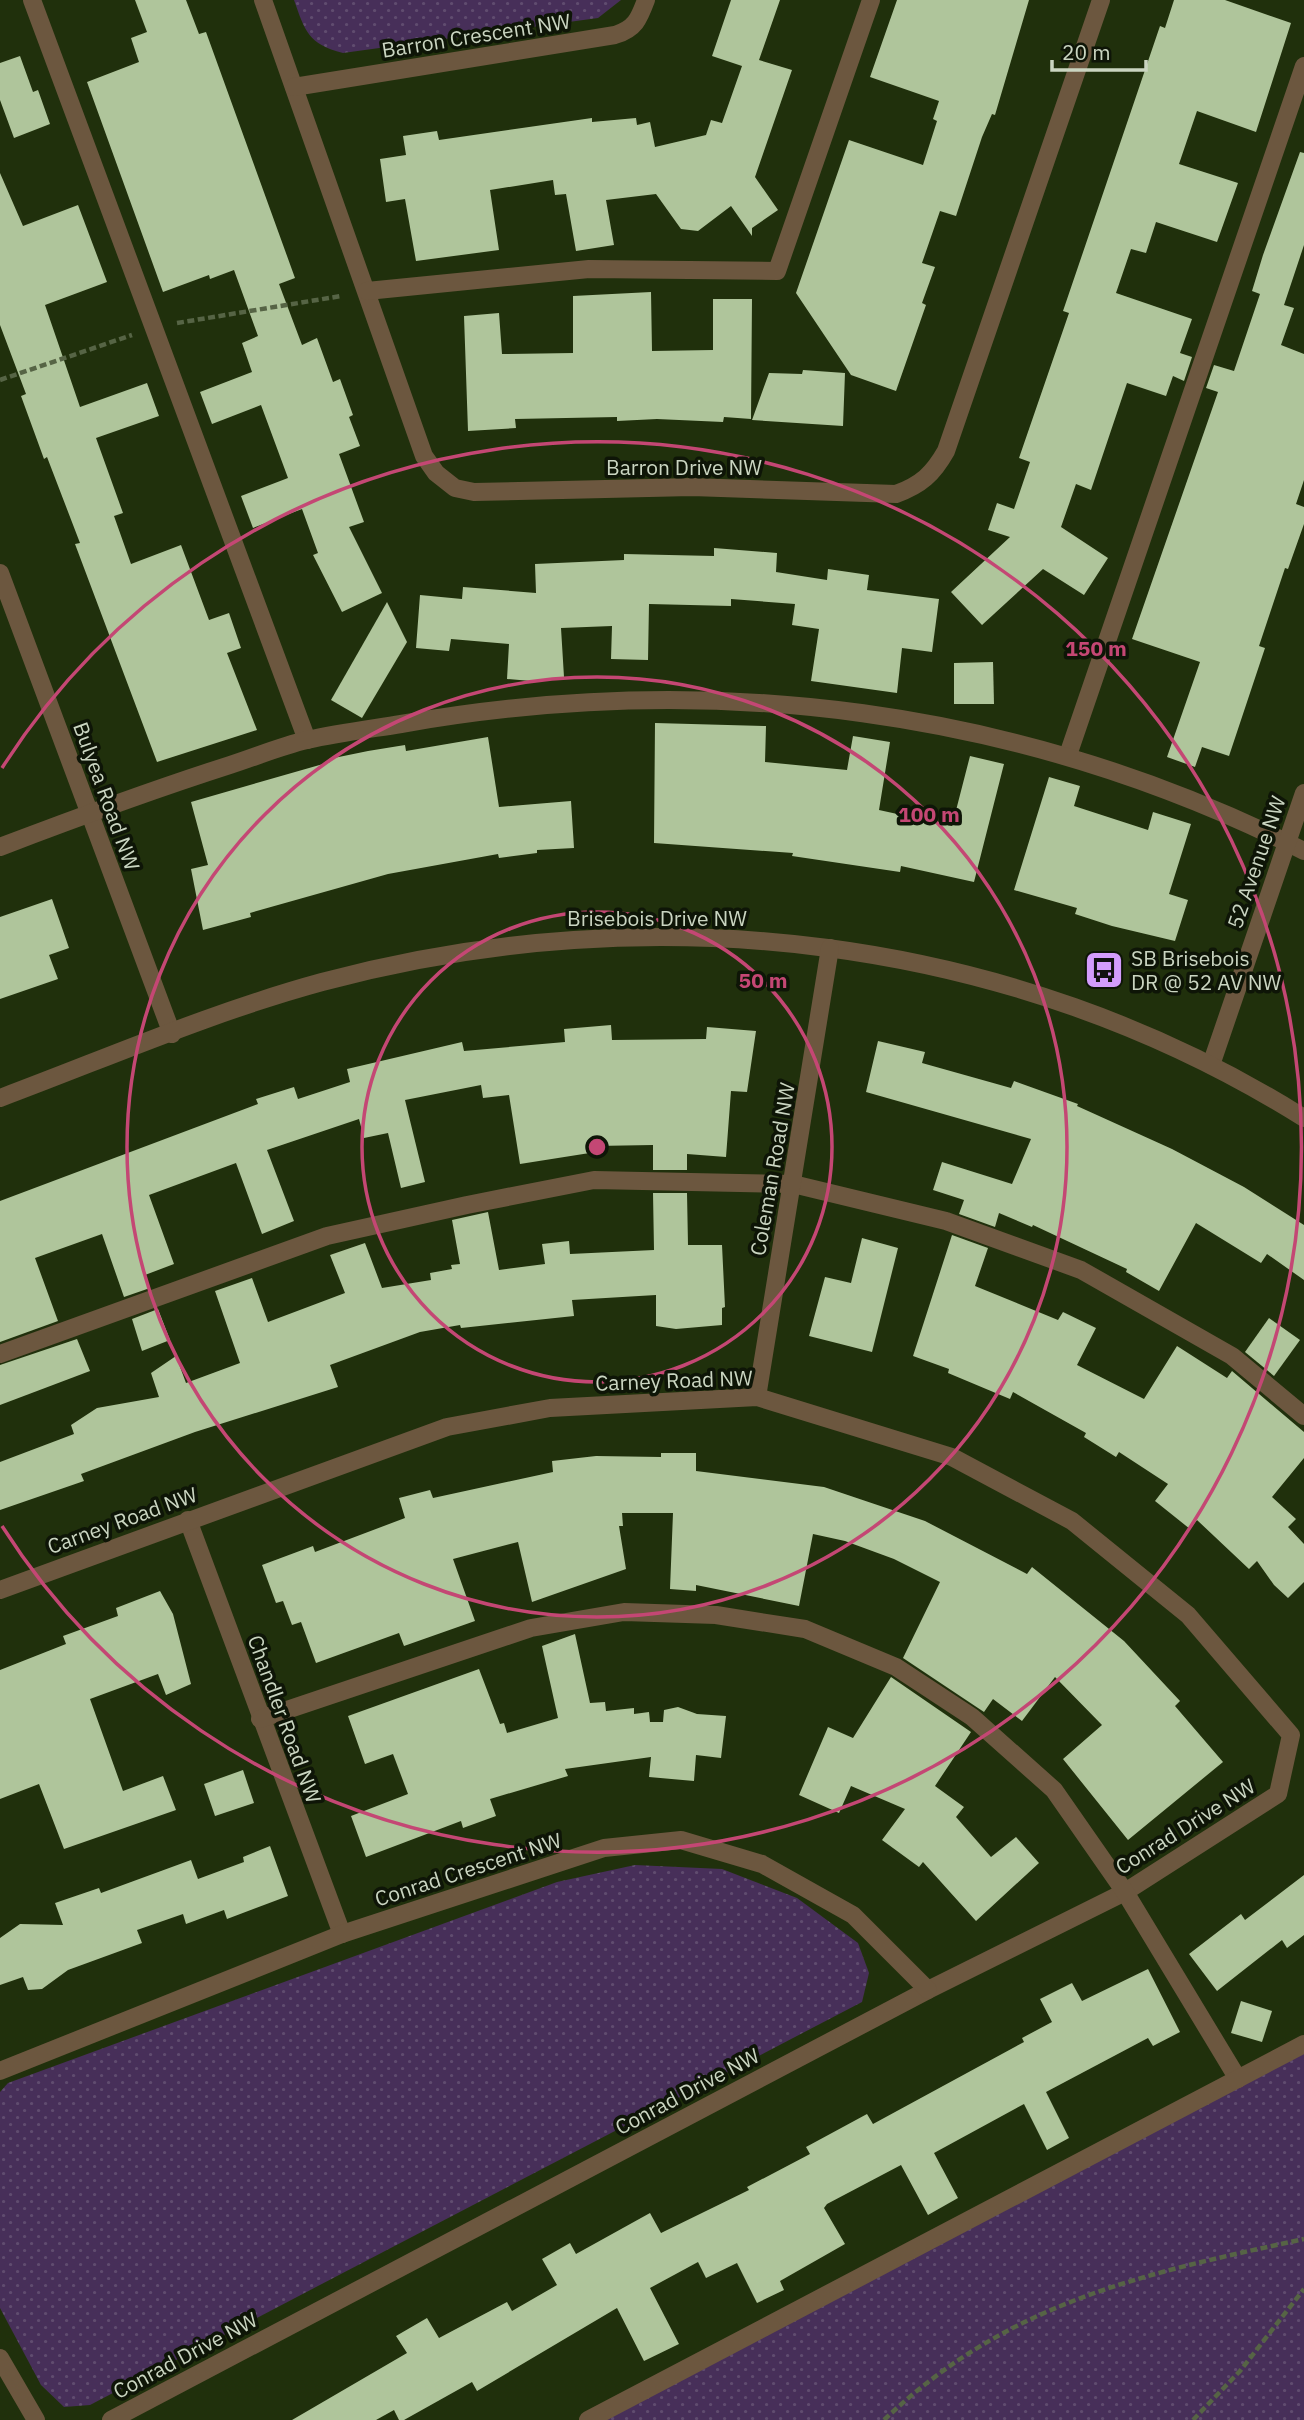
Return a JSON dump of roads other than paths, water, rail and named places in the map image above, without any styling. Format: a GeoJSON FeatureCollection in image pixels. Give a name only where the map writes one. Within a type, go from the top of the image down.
{"type":"FeatureCollection","features":[{"type":"Feature","properties":{"kind":"street"},"geometry":{"type":"LineString","coordinates":[[32,0],[307,740]]}},
{"type":"Feature","properties":{"kind":"street","name":"Barron Drive NW"},"geometry":{"type":"LineString","coordinates":[[263,0],[424,456],[436,473],[455,488],[503,492],[692,486],[896,494],[918,486],[935,471],[946,451],[1101,0]]}},
{"type":"Feature","properties":{"kind":"street","name":"Barron Crescent NW"},"geometry":{"type":"LineString","coordinates":[[295,87],[615,35],[630,31],[639,19],[646,0]]}},
{"type":"Feature","properties":{"kind":"street"},"geometry":{"type":"LineString","coordinates":[[367,291],[589,269],[777,271],[870,0]]}},
{"type":"Feature","properties":{"kind":"street"},"geometry":{"type":"LineString","coordinates":[[1068,755],[1304,66]]}},
{"type":"Feature","properties":{"kind":"street","name":"Bulyea Road NW"},"geometry":{"type":"LineString","coordinates":[[0,573],[7,615],[89,814],[172,1034]]}},
{"type":"Feature","properties":{"kind":"street"},"geometry":{"type":"LineString","coordinates":[[0,846],[156,789],[307,740],[445,716],[578,701],[709,699],[830,707],[957,728],[1068,755],[1168,789],[1304,851]]}},
{"type":"Feature","properties":{"kind":"street","name":"52 Avenue NW"},"geometry":{"type":"LineString","coordinates":[[1211,1065],[1304,793]]}},
{"type":"Feature","properties":{"kind":"street","name":"Brisebois Drive NW"},"geometry":{"type":"LineString","coordinates":[[0,1098],[204,1020],[322,982],[450,954],[578,938],[721,937],[830,948],[967,973],[1035,992],[1123,1024],[1211,1065],[1304,1118]]}},
{"type":"Feature","properties":{"kind":"street","name":"Coleman Road NW"},"geometry":{"type":"LineString","coordinates":[[757,1397],[830,948]]}},
{"type":"Feature","properties":{"kind":"street"},"geometry":{"type":"LineString","coordinates":[[0,1353],[327,1236],[467,1205],[594,1180],[793,1184],[946,1221],[1081,1270],[1232,1356],[1304,1416]]}},
{"type":"Feature","properties":{"kind":"street","name":"Carney Road NW"},"geometry":{"type":"LineString","coordinates":[[0,1590],[447,1427],[550,1408],[757,1397],[952,1457],[1072,1521],[1188,1615],[1291,1735],[1278,1794]]}},
{"type":"Feature","properties":{"kind":"street","name":"Chandler Road NW"},"geometry":{"type":"LineString","coordinates":[[188,1520],[342,1934]]}},
{"type":"Feature","properties":{"kind":"street"},"geometry":{"type":"LineString","coordinates":[[260,1719],[531,1628],[624,1612],[716,1615],[804,1629],[896,1667],[972,1717],[1054,1790],[1125,1892],[1238,2078]]}},
{"type":"Feature","properties":{"kind":"street","name":"Conrad Drive NW"},"geometry":{"type":"LineString","coordinates":[[111,2420],[928,1990],[1125,1892],[1278,1794]]}},
{"type":"Feature","properties":{"kind":"street","name":"Conrad Crescent NW"},"geometry":{"type":"LineString","coordinates":[[0,2071],[342,1934],[604,1848],[681,1840],[762,1864],[853,1915],[928,1990]]}},
{"type":"Feature","properties":{"kind":"street"},"geometry":{"type":"LineString","coordinates":[[588,2420],[1304,2044]]}},
{"type":"Feature","properties":{"kind":"street"},"geometry":{"type":"LineString","coordinates":[[0,2358],[36,2420]]}},
{"type":"Feature","properties":{"kind":"place","name":"SB Brisebois DR @ 52 AV NW"},"geometry":{"type":"Point","coordinates":[1104,970]}}]}
